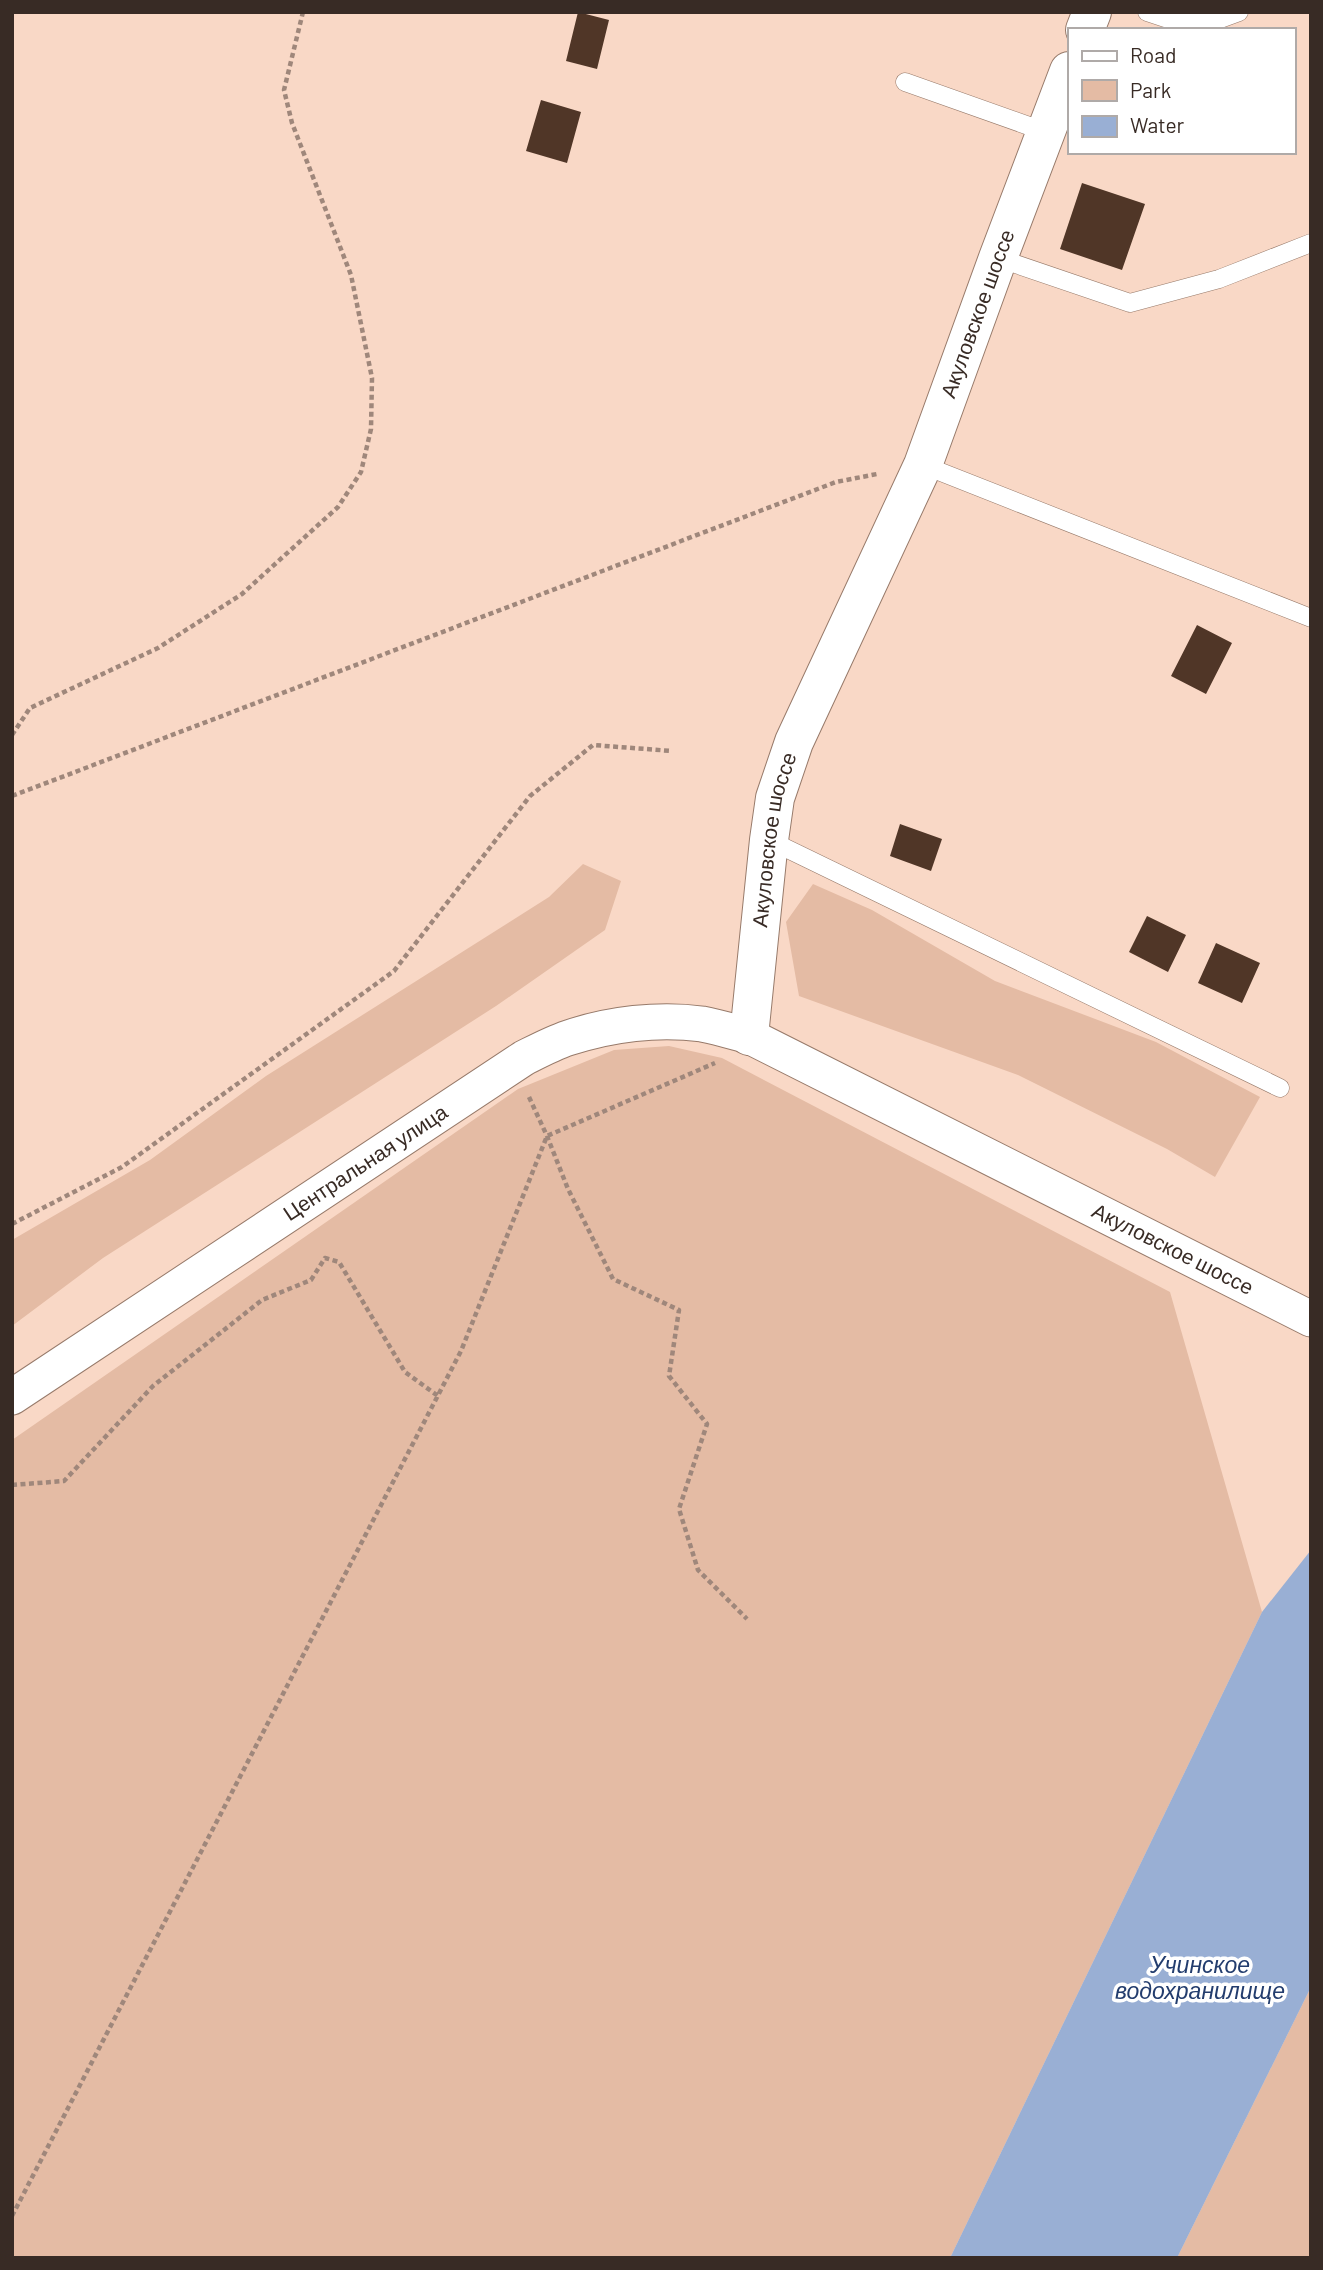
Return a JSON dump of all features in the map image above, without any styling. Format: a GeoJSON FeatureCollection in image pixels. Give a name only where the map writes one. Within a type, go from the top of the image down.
{"type":"FeatureCollection","features":[{"type":"Feature","properties":{"kind":"street","name":"Акуловское шоссе"},"geometry":{"type":"LineString","coordinates":[[1068,74],[923,465],[794,742],[775,798],[749,1036],[1311,1319]]}},
{"type":"Feature","properties":{"kind":"street","name":"Центральная улица"},"geometry":{"type":"LineString","coordinates":[[12,1397],[524,1058],[567,1038],[632,1024],[701,1024],[749,1036]]}},
{"type":"Feature","properties":{"kind":"lane"},"geometry":{"type":"LineString","coordinates":[[1147,12],[1165,18],[1209,23],[1239,12]]}},
{"type":"Feature","properties":{"kind":"lane"},"geometry":{"type":"LineString","coordinates":[[905,82],[1046,132]]}},
{"type":"Feature","properties":{"kind":"lane"},"geometry":{"type":"LineString","coordinates":[[998,258],[1130,303],[1219,279],[1311,243]]}},
{"type":"Feature","properties":{"kind":"lane"},"geometry":{"type":"LineString","coordinates":[[923,465],[1311,618]]}},
{"type":"Feature","properties":{"kind":"lane"},"geometry":{"type":"LineString","coordinates":[[769,840],[1280,1088]]}},
{"type":"Feature","properties":{"kind":"path"},"geometry":{"type":"LineString","coordinates":[[12,735],[30,708],[158,648],[242,594],[338,507],[361,472],[371,429],[372,378],[354,288],[327,209],[292,123],[284,90],[303,12]]}},
{"type":"Feature","properties":{"kind":"path"},"geometry":{"type":"LineString","coordinates":[[12,796],[836,482],[923,465]]}},
{"type":"Feature","properties":{"kind":"path"},"geometry":{"type":"LineString","coordinates":[[12,1224],[122,1167],[394,971],[530,796],[593,744],[672,751]]}},
{"type":"Feature","properties":{"kind":"path"},"geometry":{"type":"LineString","coordinates":[[12,2216],[461,1351],[547,1136],[719,1062]]}},
{"type":"Feature","properties":{"kind":"path"},"geometry":{"type":"LineString","coordinates":[[525,1090],[568,1189],[613,1279],[679,1310],[669,1376],[707,1424],[679,1509],[698,1570],[747,1619]]}},
{"type":"Feature","properties":{"kind":"path"},"geometry":{"type":"LineString","coordinates":[[12,1485],[64,1482],[153,1386],[262,1300],[311,1280],[325,1258],[339,1262],[405,1372],[438,1396]]}},
{"type":"Feature","properties":{"kind":"green space"},"geometry":{"type":"Polygon","coordinates":[[[583,864],[621,881],[605,930],[496,1006],[103,1258],[12,1326],[12,1240],[150,1160],[266,1076],[549,897],[583,864]]]}},
{"type":"Feature","properties":{"kind":"green space"},"geometry":{"type":"Polygon","coordinates":[[[813,884],[872,910],[995,981],[1156,1042],[1260,1097],[1215,1177],[1167,1149],[1018,1075],[799,996],[786,922],[813,884]]]}},
{"type":"Feature","properties":{"kind":"green space"},"geometry":{"type":"Polygon","coordinates":[[[669,1046],[722,1058],[1170,1292],[1262,1612],[950,2258],[12,2258],[12,1440],[518,1089],[614,1050],[669,1046]]]}},
{"type":"Feature","properties":{"kind":"green space"},"geometry":{"type":"Polygon","coordinates":[[[1311,1987],[1311,2258],[1177,2258],[1311,1987]]]}},
{"type":"Feature","properties":{"kind":"water","name":"Учинское водохранилище"},"geometry":{"type":"Polygon","coordinates":[[[1311,1550],[1311,1987],[1177,2258],[950,2258],[1262,1612],[1311,1550]]]}},
{"type":"Feature","properties":{"kind":"building"},"geometry":{"type":"Polygon","coordinates":[[[578,12],[609,20],[597,69],[566,61],[578,12]]]}},
{"type":"Feature","properties":{"kind":"building"},"geometry":{"type":"Polygon","coordinates":[[[541,100],[581,112],[567,163],[526,151],[541,100]]]}},
{"type":"Feature","properties":{"kind":"building"},"geometry":{"type":"Polygon","coordinates":[[[1082,183],[1145,204],[1122,270],[1060,249],[1082,183]]]}},
{"type":"Feature","properties":{"kind":"building"},"geometry":{"type":"Polygon","coordinates":[[[1197,625],[1232,643],[1206,694],[1171,676],[1197,625]]]}},
{"type":"Feature","properties":{"kind":"building"},"geometry":{"type":"Polygon","coordinates":[[[900,824],[942,839],[931,871],[890,856],[900,824]]]}},
{"type":"Feature","properties":{"kind":"building"},"geometry":{"type":"Polygon","coordinates":[[[1147,916],[1186,935],[1168,972],[1129,952],[1147,916]]]}},
{"type":"Feature","properties":{"kind":"building"},"geometry":{"type":"Polygon","coordinates":[[[1216,943],[1260,963],[1242,1003],[1198,983],[1216,943]]]}}]}
